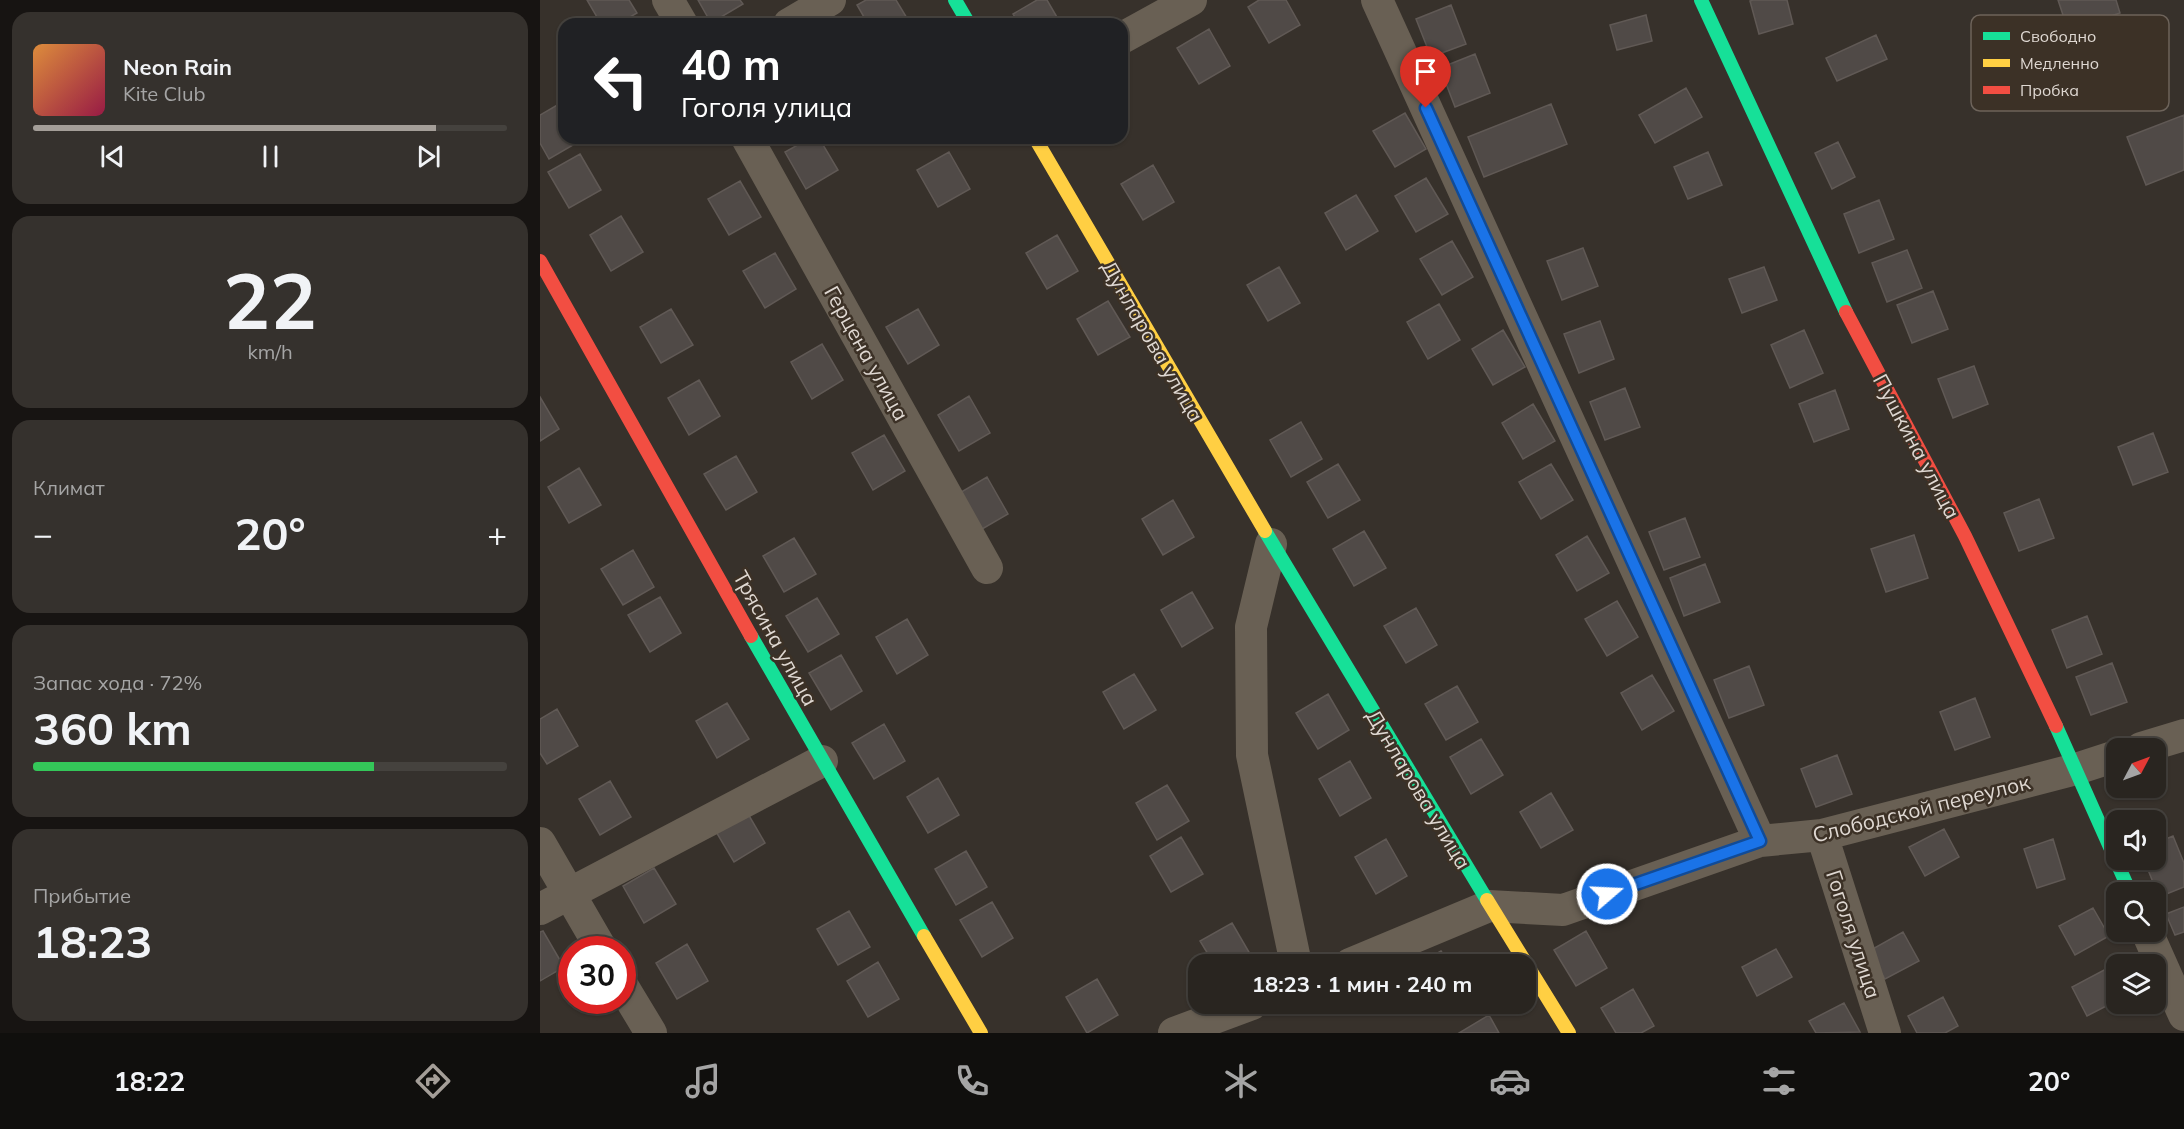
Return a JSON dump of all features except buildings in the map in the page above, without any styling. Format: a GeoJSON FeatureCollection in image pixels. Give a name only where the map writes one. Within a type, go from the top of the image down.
{"type":"FeatureCollection","features":[{"type":"Feature","properties":{"kind":"street"},"geometry":{"type":"LineString","coordinates":[[669,0],[679,18]]}},
{"type":"Feature","properties":{"kind":"street"},"geometry":{"type":"LineString","coordinates":[[799,18],[830,0]]}},
{"type":"Feature","properties":{"kind":"street"},"geometry":{"type":"LineString","coordinates":[[955,0],[966,18]]}},
{"type":"Feature","properties":{"kind":"street"},"geometry":{"type":"LineString","coordinates":[[1128,35],[1191,0]]}},
{"type":"Feature","properties":{"kind":"street"},"geometry":{"type":"LineString","coordinates":[[1377,0],[1760,841]]}},
{"type":"Feature","properties":{"kind":"street","name":"Пушкина улица"},"geometry":{"type":"LineString","coordinates":[[1701,0],[1845,310],[1965,536],[2076,769],[2126,882]]}},
{"type":"Feature","properties":{"kind":"street","name":"Герцена улица"},"geometry":{"type":"LineString","coordinates":[[750,144],[987,568]]}},
{"type":"Feature","properties":{"kind":"street","name":"Дунларова улица"},"geometry":{"type":"LineString","coordinates":[[1038,144],[1270,544],[1489,906],[1569,1033]]}},
{"type":"Feature","properties":{"kind":"street","name":"Трясина улица"},"geometry":{"type":"LineString","coordinates":[[540,261],[822,761],[981,1033]]}},
{"type":"Feature","properties":{"kind":"street"},"geometry":{"type":"LineString","coordinates":[[1270,544],[1251,627],[1252,755],[1294,954]]}},
{"type":"Feature","properties":{"kind":"street"},"geometry":{"type":"LineString","coordinates":[[2166,740],[2184,735]]}},
{"type":"Feature","properties":{"kind":"street","name":"Слободской переулок"},"geometry":{"type":"LineString","coordinates":[[1374,954],[1489,906],[1563,910],[1760,841],[1822,835],[2106,759]]}},
{"type":"Feature","properties":{"kind":"street"},"geometry":{"type":"LineString","coordinates":[[540,909],[822,761]]}},
{"type":"Feature","properties":{"kind":"street","name":"Гоголя улица"},"geometry":{"type":"LineString","coordinates":[[1822,835],[1885,1033]]}},
{"type":"Feature","properties":{"kind":"street"},"geometry":{"type":"LineString","coordinates":[[540,843],[594,936]]}},
{"type":"Feature","properties":{"kind":"street"},"geometry":{"type":"LineString","coordinates":[[2151,942],[2184,1015]]}},
{"type":"Feature","properties":{"kind":"street"},"geometry":{"type":"LineString","coordinates":[[636,1008],[651,1033]]}},
{"type":"Feature","properties":{"kind":"street"},"geometry":{"type":"LineString","coordinates":[[1174,1033],[1225,1014]]}},
{"type":"Feature","properties":{"kind":"traffic: fast"},"geometry":{"type":"LineString","coordinates":[[955,0],[966,18]]}},
{"type":"Feature","properties":{"kind":"traffic: fast"},"geometry":{"type":"LineString","coordinates":[[1701,0],[1846,312]]}},
{"type":"Feature","properties":{"kind":"traffic: fast"},"geometry":{"type":"LineString","coordinates":[[1265,531],[1487,900]]}},
{"type":"Feature","properties":{"kind":"traffic: fast"},"geometry":{"type":"LineString","coordinates":[[751,636],[924,936]]}},
{"type":"Feature","properties":{"kind":"traffic: fast"},"geometry":{"type":"LineString","coordinates":[[2056,726],[2126,882]]}},
{"type":"Feature","properties":{"kind":"traffic: slow"},"geometry":{"type":"LineString","coordinates":[[1039,144],[1265,531]]}},
{"type":"Feature","properties":{"kind":"traffic: slow"},"geometry":{"type":"LineString","coordinates":[[1487,900],[1569,1033]]}},
{"type":"Feature","properties":{"kind":"traffic: slow"},"geometry":{"type":"LineString","coordinates":[[924,936],[981,1033]]}},
{"type":"Feature","properties":{"kind":"traffic: jam"},"geometry":{"type":"LineString","coordinates":[[540,261],[751,636]]}},
{"type":"Feature","properties":{"kind":"traffic: jam"},"geometry":{"type":"LineString","coordinates":[[1846,312],[1965,536],[2056,726]]}},
{"type":"Feature","properties":{"kind":"route"},"geometry":{"type":"LineString","coordinates":[[1426,108],[1760,841],[1607,894]]}}]}
